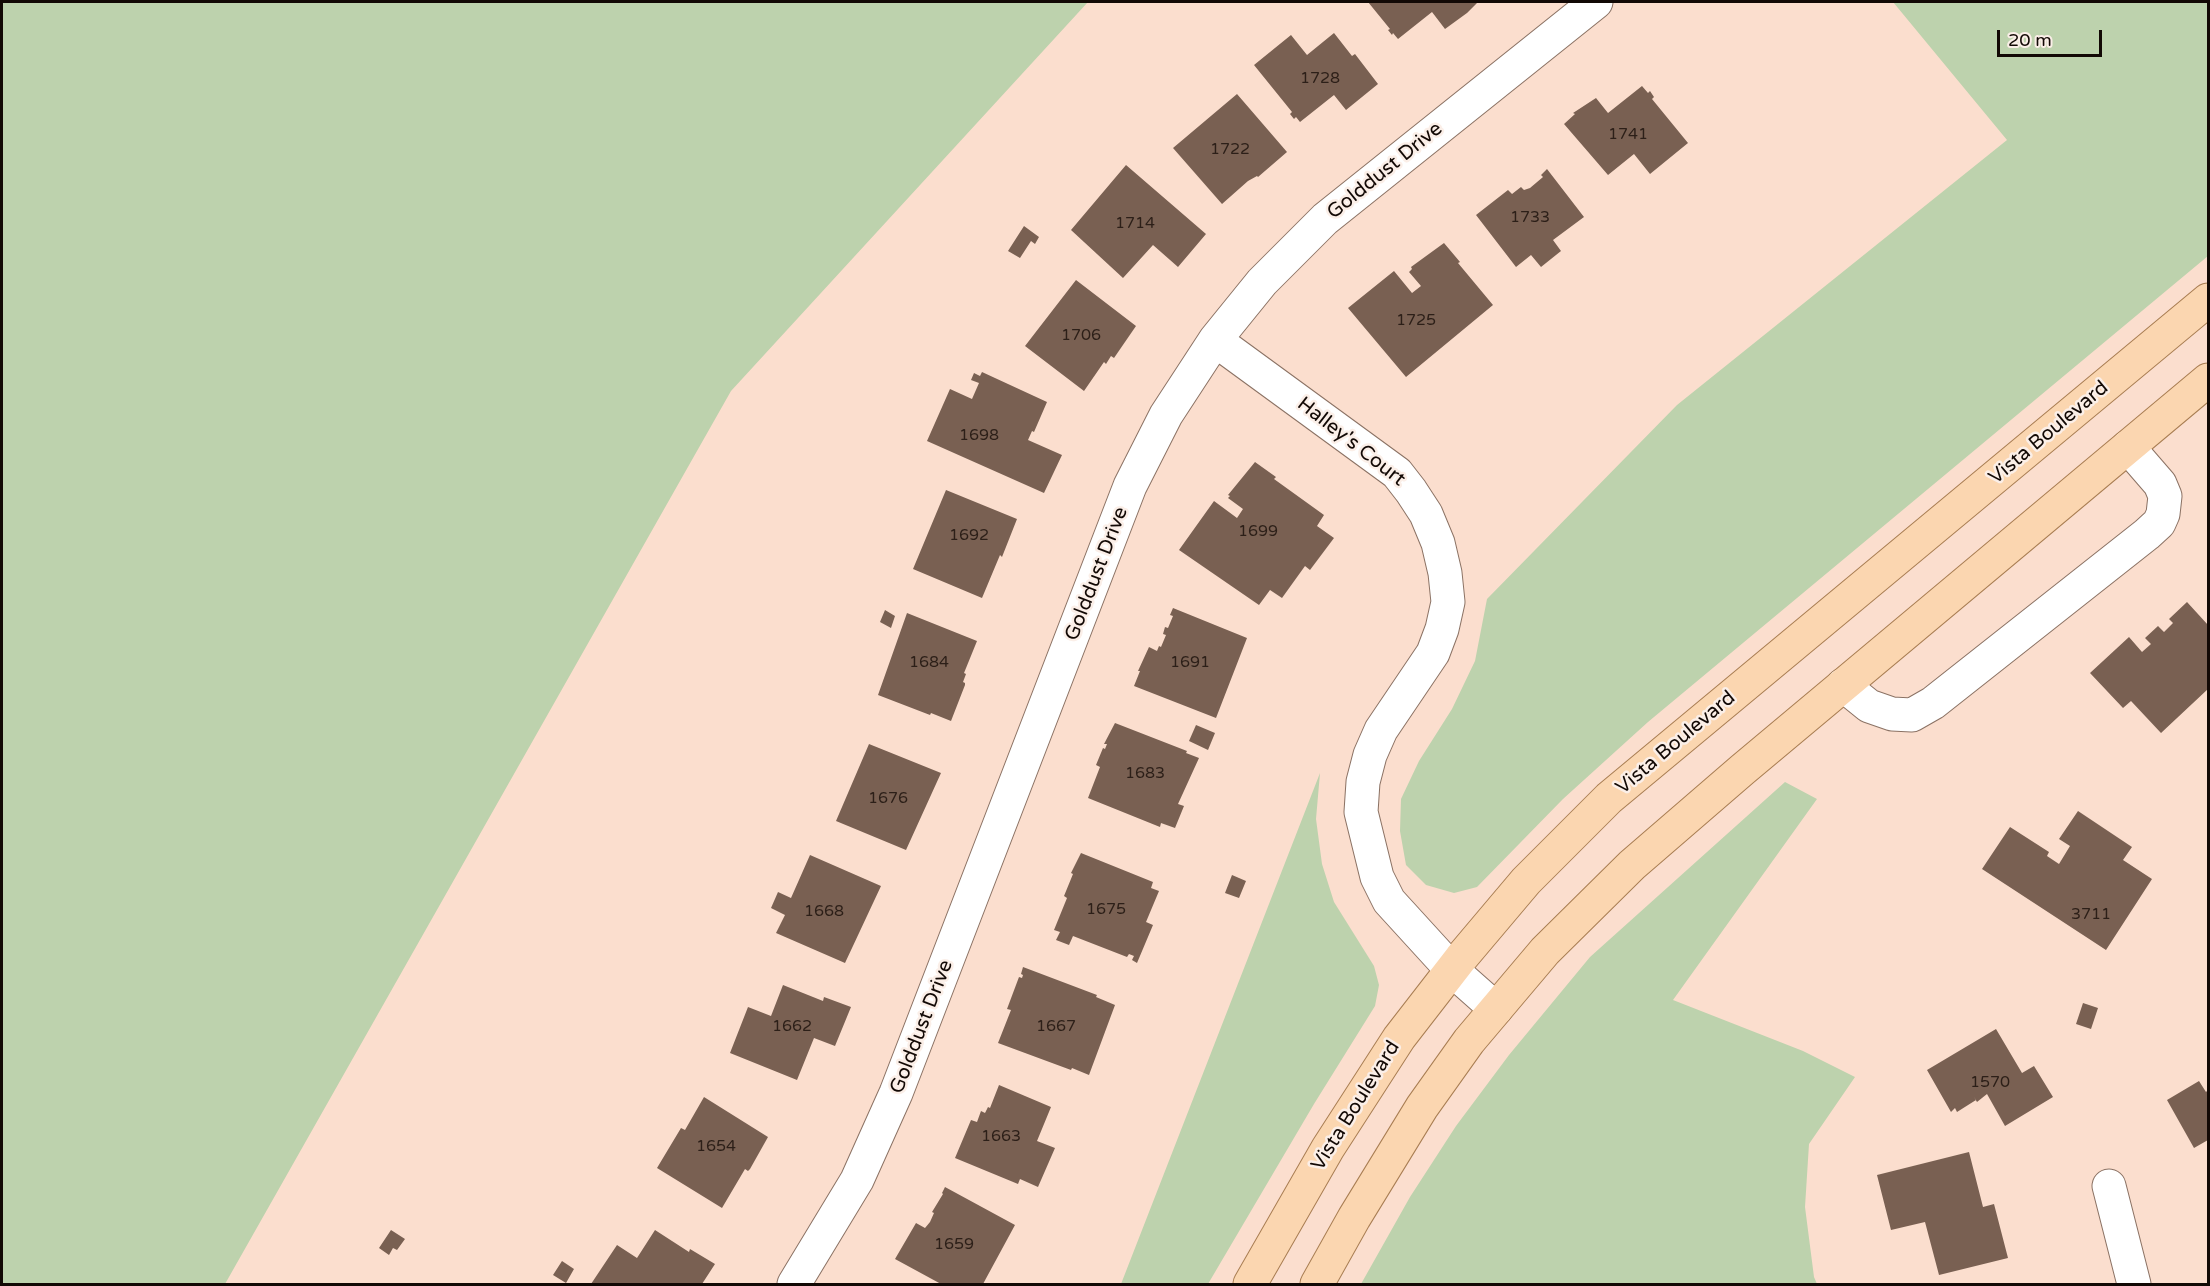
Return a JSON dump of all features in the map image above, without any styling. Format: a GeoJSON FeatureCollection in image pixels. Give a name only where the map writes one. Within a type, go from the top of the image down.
{"type":"FeatureCollection","features":[{"type":"Feature","properties":{"kind":"main road","name":"Vista Boulevard"},"geometry":{"type":"LineString","coordinates":[[1250,1284],[1328,1148],[1392,1048],[1452,970],[1526,881],[1610,798],[2208,300]]}},
{"type":"Feature","properties":{"kind":"main road"},"geometry":{"type":"LineString","coordinates":[[1317,1284],[1354,1218],[1422,1107],[1469,1041],[1545,951],[1632,865],[2208,380]]}},
{"type":"Feature","properties":{"kind":"street","name":"Golddust Drive"},"geometry":{"type":"LineString","coordinates":[[794,1284],[857,1180],[896,1093],[1130,486],[1166,415],[1215,340],[1262,282],[1324,219],[1596,2]]}},
{"type":"Feature","properties":{"kind":"street","name":"Halley's Court"},"geometry":{"type":"LineString","coordinates":[[1215,340],[1397,474],[1426,514],[1438,543],[1445,573],[1448,602],[1442,629],[1433,653],[1381,730],[1370,755],[1363,782],[1361,812],[1377,877],[1389,901],[1452,970],[1496,1008]]}},
{"type":"Feature","properties":{"kind":"street"},"geometry":{"type":"LineString","coordinates":[[1843,685],[1869,706],[1892,714],[1912,715],[1933,703],[2147,534],[2159,523],[2163,514],[2165,496],[2160,484],[2128,447]]}},
{"type":"Feature","properties":{"kind":"street"},"geometry":{"type":"LineString","coordinates":[[2109,1186],[2134,1284]]}},
{"type":"Feature","properties":{"kind":"green space"},"geometry":{"type":"Polygon","coordinates":[[[2,2],[1088,2],[731,391],[225,1284],[2,1284],[2,2]]]}},
{"type":"Feature","properties":{"kind":"green space"},"geometry":{"type":"Polygon","coordinates":[[[1893,2],[2208,2],[2208,256],[1648,722],[1563,799],[1477,887],[1454,893],[1426,885],[1406,865],[1400,831],[1401,799],[1419,761],[1452,709],[1475,661],[1487,599],[1677,405],[2007,140],[1893,2]]]}},
{"type":"Feature","properties":{"kind":"green space"},"geometry":{"type":"Polygon","coordinates":[[[1320,773],[1316,819],[1322,864],[1334,902],[1374,966],[1379,985],[1375,1006],[1314,1104],[1208,1284],[1121,1284],[1320,773]]]}},
{"type":"Feature","properties":{"kind":"green space"},"geometry":{"type":"Polygon","coordinates":[[[1785,782],[1817,799],[1673,1000],[1803,1051],[1855,1077],[1809,1144],[1805,1207],[1814,1277],[1817,1284],[1361,1284],[1410,1197],[1456,1126],[1509,1055],[1590,957],[1785,782]]]}},
{"type":"Feature","properties":{"kind":"building"},"geometry":{"type":"Polygon","coordinates":[[[1368,2],[1477,3],[1445,29],[1432,12],[1398,39],[1393,33],[1392,35],[1388,30],[1390,29],[1368,2]]]}},
{"type":"Feature","properties":{"kind":"building"},"geometry":{"type":"Polygon","coordinates":[[[1334,33],[1352,56],[1355,54],[1378,84],[1346,110],[1334,95],[1300,122],[1296,117],[1294,119],[1290,114],[1292,112],[1254,65],[1291,35],[1307,55],[1334,33]]]}},
{"type":"Feature","properties":{"kind":"building"},"geometry":{"type":"Polygon","coordinates":[[[1642,86],[1648,93],[1650,91],[1654,97],[1652,99],[1688,143],[1650,174],[1634,154],[1608,175],[1564,124],[1575,114],[1573,113],[1596,98],[1608,113],[1642,86]]]}},
{"type":"Feature","properties":{"kind":"building"},"geometry":{"type":"Polygon","coordinates":[[[1237,94],[1287,152],[1222,204],[1173,148],[1237,94]]]}},
{"type":"Feature","properties":{"kind":"building"},"geometry":{"type":"Polygon","coordinates":[[[1126,165],[1206,234],[1178,267],[1153,245],[1123,278],[1071,230],[1126,165]]]}},
{"type":"Feature","properties":{"kind":"building"},"geometry":{"type":"Polygon","coordinates":[[[1547,169],[1584,217],[1553,240],[1561,251],[1541,267],[1531,255],[1516,267],[1476,215],[1508,190],[1512,194],[1521,187],[1524,190],[1530,188],[1543,177],[1541,175],[1547,169]]]}},
{"type":"Feature","properties":{"kind":"building"},"geometry":{"type":"Polygon","coordinates":[[[1024,226],[1039,237],[1035,244],[1031,241],[1020,258],[1008,251],[1024,226]]]}},
{"type":"Feature","properties":{"kind":"building"},"geometry":{"type":"Polygon","coordinates":[[[1444,243],[1493,305],[1406,377],[1348,308],[1394,271],[1412,293],[1421,286],[1409,272],[1411,267],[1444,243]]]}},
{"type":"Feature","properties":{"kind":"building"},"geometry":{"type":"Polygon","coordinates":[[[1076,280],[1136,326],[1114,358],[1111,356],[1106,364],[1104,362],[1084,391],[1025,346],[1076,280]]]}},
{"type":"Feature","properties":{"kind":"building"},"geometry":{"type":"Polygon","coordinates":[[[982,372],[1047,402],[1028,440],[1062,455],[1044,493],[927,441],[950,389],[972,399],[979,383],[971,380],[974,373],[980,376],[982,372]]]}},
{"type":"Feature","properties":{"kind":"building"},"geometry":{"type":"Polygon","coordinates":[[[1255,462],[1276,477],[1274,479],[1324,515],[1317,526],[1334,538],[1310,570],[1305,566],[1282,598],[1270,590],[1259,605],[1179,550],[1214,501],[1237,518],[1243,509],[1228,498],[1230,496],[1228,495],[1255,462]]]}},
{"type":"Feature","properties":{"kind":"building"},"geometry":{"type":"Polygon","coordinates":[[[946,490],[1017,519],[982,598],[913,569],[946,490]]]}},
{"type":"Feature","properties":{"kind":"building"},"geometry":{"type":"Polygon","coordinates":[[[2187,602],[2208,625],[2208,689],[2161,733],[2131,701],[2123,708],[2090,673],[2129,637],[2142,652],[2151,644],[2145,638],[2158,626],[2164,632],[2173,623],[2169,619],[2187,602]]]}},
{"type":"Feature","properties":{"kind":"building"},"geometry":{"type":"Polygon","coordinates":[[[1173,608],[1247,638],[1216,718],[1134,686],[1149,647],[1157,651],[1159,646],[1161,647],[1166,635],[1163,634],[1165,627],[1168,628],[1173,616],[1170,615],[1173,608]]]}},
{"type":"Feature","properties":{"kind":"building"},"geometry":{"type":"Polygon","coordinates":[[[885,610],[895,616],[891,628],[880,622],[885,610]]]}},
{"type":"Feature","properties":{"kind":"building"},"geometry":{"type":"Polygon","coordinates":[[[907,613],[977,641],[964,673],[966,674],[963,682],[965,685],[951,721],[878,695],[907,613]]]}},
{"type":"Feature","properties":{"kind":"building"},"geometry":{"type":"Polygon","coordinates":[[[1115,723],[1187,751],[1186,753],[1199,758],[1178,804],[1184,806],[1175,828],[1161,823],[1160,827],[1088,798],[1100,767],[1096,765],[1115,723]]]}},
{"type":"Feature","properties":{"kind":"building"},"geometry":{"type":"Polygon","coordinates":[[[1196,725],[1215,733],[1208,750],[1189,741],[1196,725]]]}},
{"type":"Feature","properties":{"kind":"building"},"geometry":{"type":"Polygon","coordinates":[[[869,744],[941,773],[906,850],[836,821],[869,744]]]}},
{"type":"Feature","properties":{"kind":"building"},"geometry":{"type":"Polygon","coordinates":[[[2078,811],[2132,847],[2123,860],[2152,879],[2106,950],[1982,869],[2010,827],[2049,852],[2047,856],[2059,864],[2070,846],[2059,839],[2078,811]]]}},
{"type":"Feature","properties":{"kind":"building"},"geometry":{"type":"Polygon","coordinates":[[[1081,853],[1153,882],[1151,888],[1159,891],[1146,922],[1153,925],[1137,963],[1132,960],[1134,956],[1129,954],[1127,957],[1073,936],[1069,945],[1056,940],[1060,932],[1054,930],[1067,898],[1064,896],[1073,874],[1071,873],[1081,853]]]}},
{"type":"Feature","properties":{"kind":"building"},"geometry":{"type":"Polygon","coordinates":[[[810,855],[881,886],[845,963],[776,933],[785,915],[771,908],[778,892],[791,898],[810,855]]]}},
{"type":"Feature","properties":{"kind":"building"},"geometry":{"type":"Polygon","coordinates":[[[1232,875],[1246,881],[1239,898],[1225,893],[1232,875]]]}},
{"type":"Feature","properties":{"kind":"building"},"geometry":{"type":"Polygon","coordinates":[[[1023,967],[1097,995],[1096,997],[1115,1005],[1089,1075],[998,1043],[1011,1010],[1007,1009],[1019,977],[1022,978],[1023,975],[1021,974],[1023,967]]]}},
{"type":"Feature","properties":{"kind":"building"},"geometry":{"type":"Polygon","coordinates":[[[783,985],[823,1001],[824,997],[851,1007],[835,1046],[814,1038],[797,1080],[730,1053],[748,1007],[771,1016],[783,985]]]}},
{"type":"Feature","properties":{"kind":"building"},"geometry":{"type":"Polygon","coordinates":[[[2083,1003],[2098,1008],[2091,1029],[2076,1024],[2083,1003]]]}},
{"type":"Feature","properties":{"kind":"building"},"geometry":{"type":"Polygon","coordinates":[[[1996,1029],[2022,1073],[2034,1066],[2053,1097],[2005,1126],[1987,1094],[1977,1102],[1976,1100],[1957,1112],[1955,1108],[1951,1112],[1927,1070],[1996,1029]]]}},
{"type":"Feature","properties":{"kind":"building"},"geometry":{"type":"Polygon","coordinates":[[[2199,1081],[2206,1092],[2208,1090],[2208,1140],[2194,1148],[2167,1100],[2199,1081]]]}},
{"type":"Feature","properties":{"kind":"building"},"geometry":{"type":"Polygon","coordinates":[[[999,1085],[1051,1107],[1037,1141],[1055,1148],[1038,1187],[1020,1179],[1018,1184],[955,1158],[971,1120],[977,1122],[981,1111],[985,1113],[988,1107],[990,1108],[999,1085]]]}},
{"type":"Feature","properties":{"kind":"building"},"geometry":{"type":"Polygon","coordinates":[[[704,1097],[768,1137],[750,1169],[748,1171],[745,1169],[722,1208],[657,1168],[681,1128],[685,1130],[704,1097]]]}},
{"type":"Feature","properties":{"kind":"building"},"geometry":{"type":"Polygon","coordinates":[[[1969,1152],[1983,1207],[1994,1204],[2008,1258],[1939,1275],[1925,1222],[1891,1230],[1877,1175],[1969,1152]]]}},
{"type":"Feature","properties":{"kind":"building"},"geometry":{"type":"Polygon","coordinates":[[[945,1187],[1015,1225],[983,1284],[941,1284],[895,1259],[916,1223],[925,1228],[930,1222],[934,1213],[932,1212],[945,1187]]]}},
{"type":"Feature","properties":{"kind":"building"},"geometry":{"type":"Polygon","coordinates":[[[391,1230],[405,1239],[397,1250],[393,1248],[389,1255],[379,1248],[391,1230]]]}},
{"type":"Feature","properties":{"kind":"building"},"geometry":{"type":"Polygon","coordinates":[[[655,1230],[689,1252],[690,1249],[715,1264],[702,1284],[591,1284],[617,1245],[637,1258],[655,1230]]]}},
{"type":"Feature","properties":{"kind":"building"},"geometry":{"type":"Polygon","coordinates":[[[562,1261],[574,1269],[566,1283],[553,1275],[562,1261]]]}}]}
